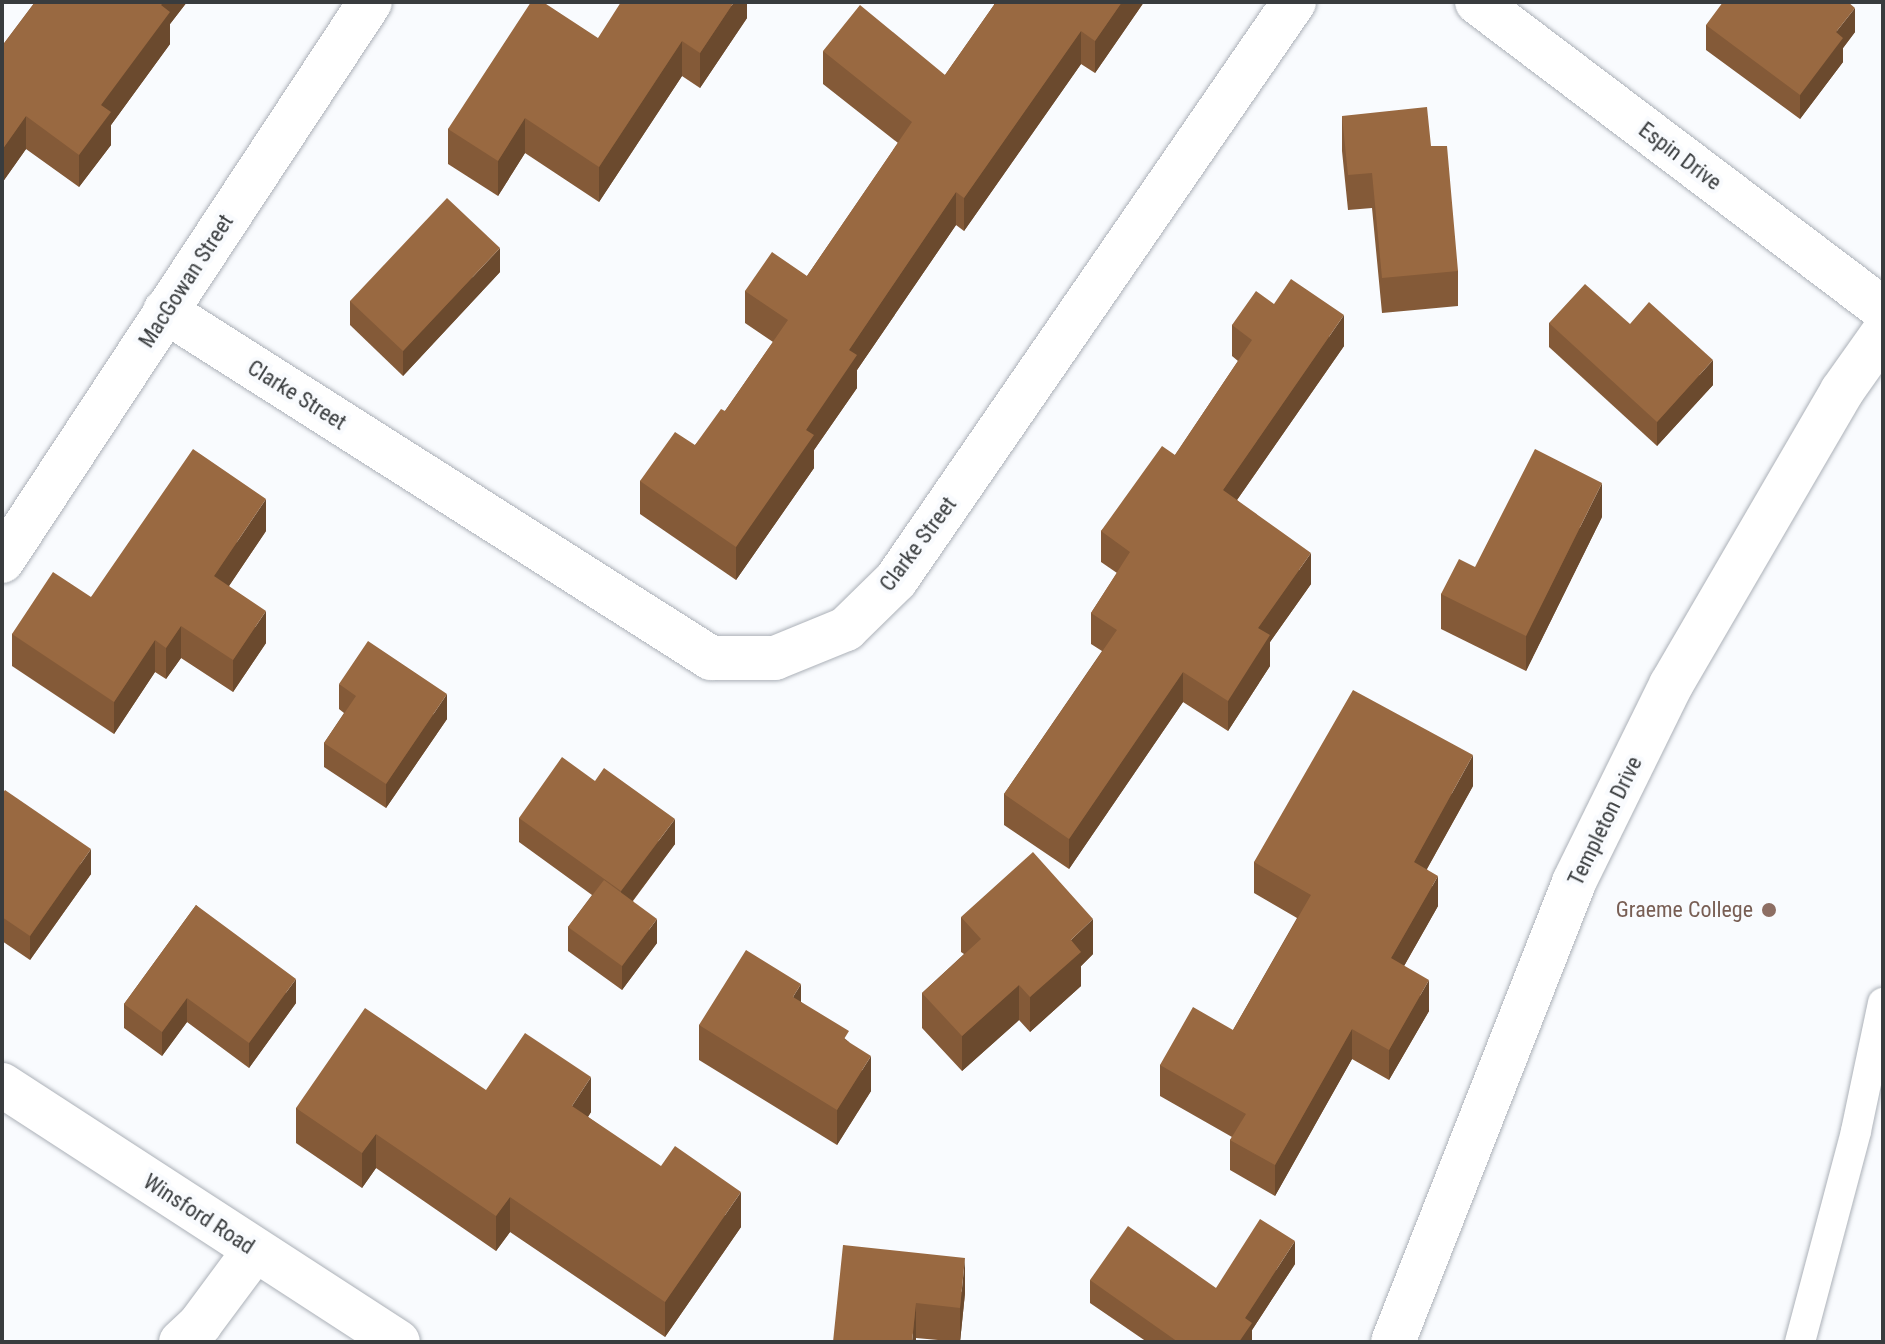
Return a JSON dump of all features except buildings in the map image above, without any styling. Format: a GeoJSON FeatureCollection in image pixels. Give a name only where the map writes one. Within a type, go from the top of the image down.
{"type":"FeatureCollection","features":[{"type":"Feature","properties":{"kind":"street","name":"MacGowan Street"},"geometry":{"type":"LineString","coordinates":[[2,561],[370,2]]}},
{"type":"Feature","properties":{"kind":"street","name":"Clarke Street"},"geometry":{"type":"LineString","coordinates":[[165,311],[711,658],[775,658],[846,629],[896,580],[1294,2]]}},
{"type":"Feature","properties":{"kind":"street","name":"Espin Drive"},"geometry":{"type":"LineString","coordinates":[[1477,2],[1883,309]]}},
{"type":"Feature","properties":{"kind":"street","name":"Templeton Drive"},"geometry":{"type":"LineString","coordinates":[[1393,1342],[1574,882],[1671,685],[1819,429],[1883,333]]}},
{"type":"Feature","properties":{"kind":"street","name":"Winsford Road"},"geometry":{"type":"LineString","coordinates":[[2,1085],[398,1342]]}},
{"type":"Feature","properties":{"kind":"street"},"geometry":{"type":"LineString","coordinates":[[181,1342],[200,1324],[255,1250]]}},
{"type":"Feature","properties":{"kind":"lane"},"geometry":{"type":"LineString","coordinates":[[1800,1342],[1856,1131],[1883,1003]]}},
{"type":"Feature","properties":{"kind":"place","name":"Graeme College"},"geometry":{"type":"Point","coordinates":[1769,910]}}]}
